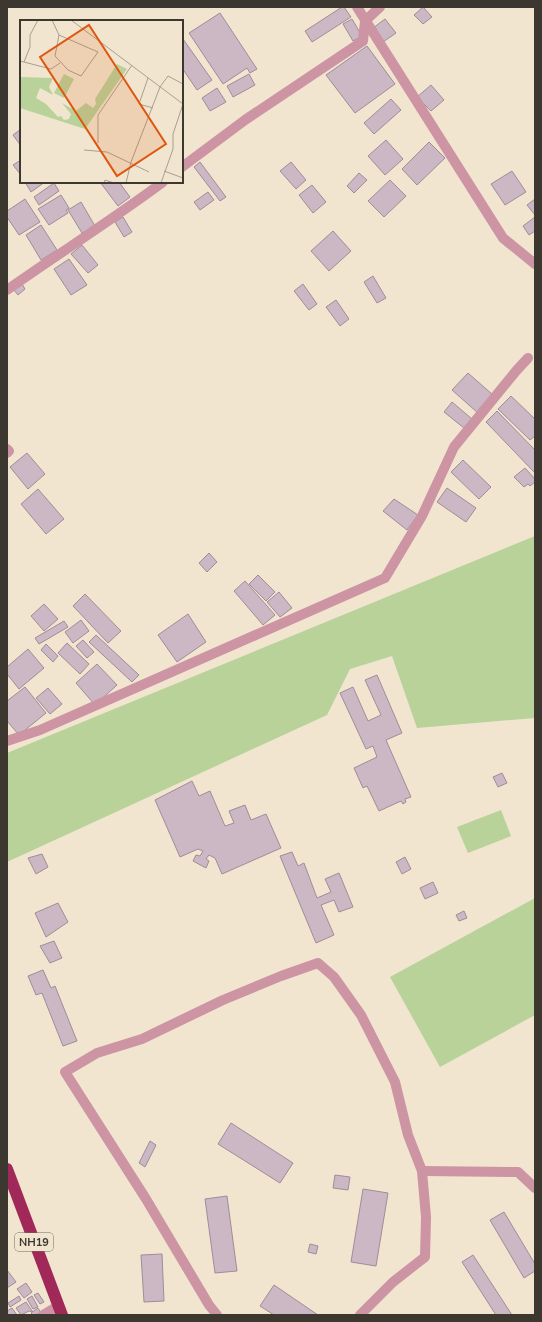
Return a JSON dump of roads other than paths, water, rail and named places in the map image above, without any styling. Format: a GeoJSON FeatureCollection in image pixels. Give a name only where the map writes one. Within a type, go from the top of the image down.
{"type":"FeatureCollection","features":[{"type":"Feature","properties":{"kind":"highway","name":"NH19"},"geometry":{"type":"LineString","coordinates":[[7,1169],[60,1310]]}},
{"type":"Feature","properties":{"kind":"street"},"geometry":{"type":"LineString","coordinates":[[357,7],[503,238],[535,264]]}},
{"type":"Feature","properties":{"kind":"street"},"geometry":{"type":"LineString","coordinates":[[183,166],[245,120],[363,41],[365,21],[380,7]]}},
{"type":"Feature","properties":{"kind":"street"},"geometry":{"type":"LineString","coordinates":[[7,290],[69,246],[129,208],[161,183]]}},
{"type":"Feature","properties":{"kind":"street"},"geometry":{"type":"LineString","coordinates":[[7,741],[40,730],[385,578],[422,516],[454,447],[528,358]]}},
{"type":"Feature","properties":{"kind":"street"},"geometry":{"type":"LineString","coordinates":[[7,449],[9,451],[7,453]]}},
{"type":"Feature","properties":{"kind":"street"},"geometry":{"type":"LineString","coordinates":[[217,1315],[209,1305],[146,1199],[65,1072],[97,1053],[142,1039],[223,1000],[281,976],[318,963],[334,977],[361,1015],[395,1082],[408,1135],[422,1171],[426,1217],[425,1257],[393,1282],[360,1315]]}},
{"type":"Feature","properties":{"kind":"street"},"geometry":{"type":"LineString","coordinates":[[422,1171],[518,1172],[535,1188]]}},
{"type":"Feature","properties":{"kind":"street"},"geometry":{"type":"LineString","coordinates":[[43,1315],[60,1310]]}}]}
